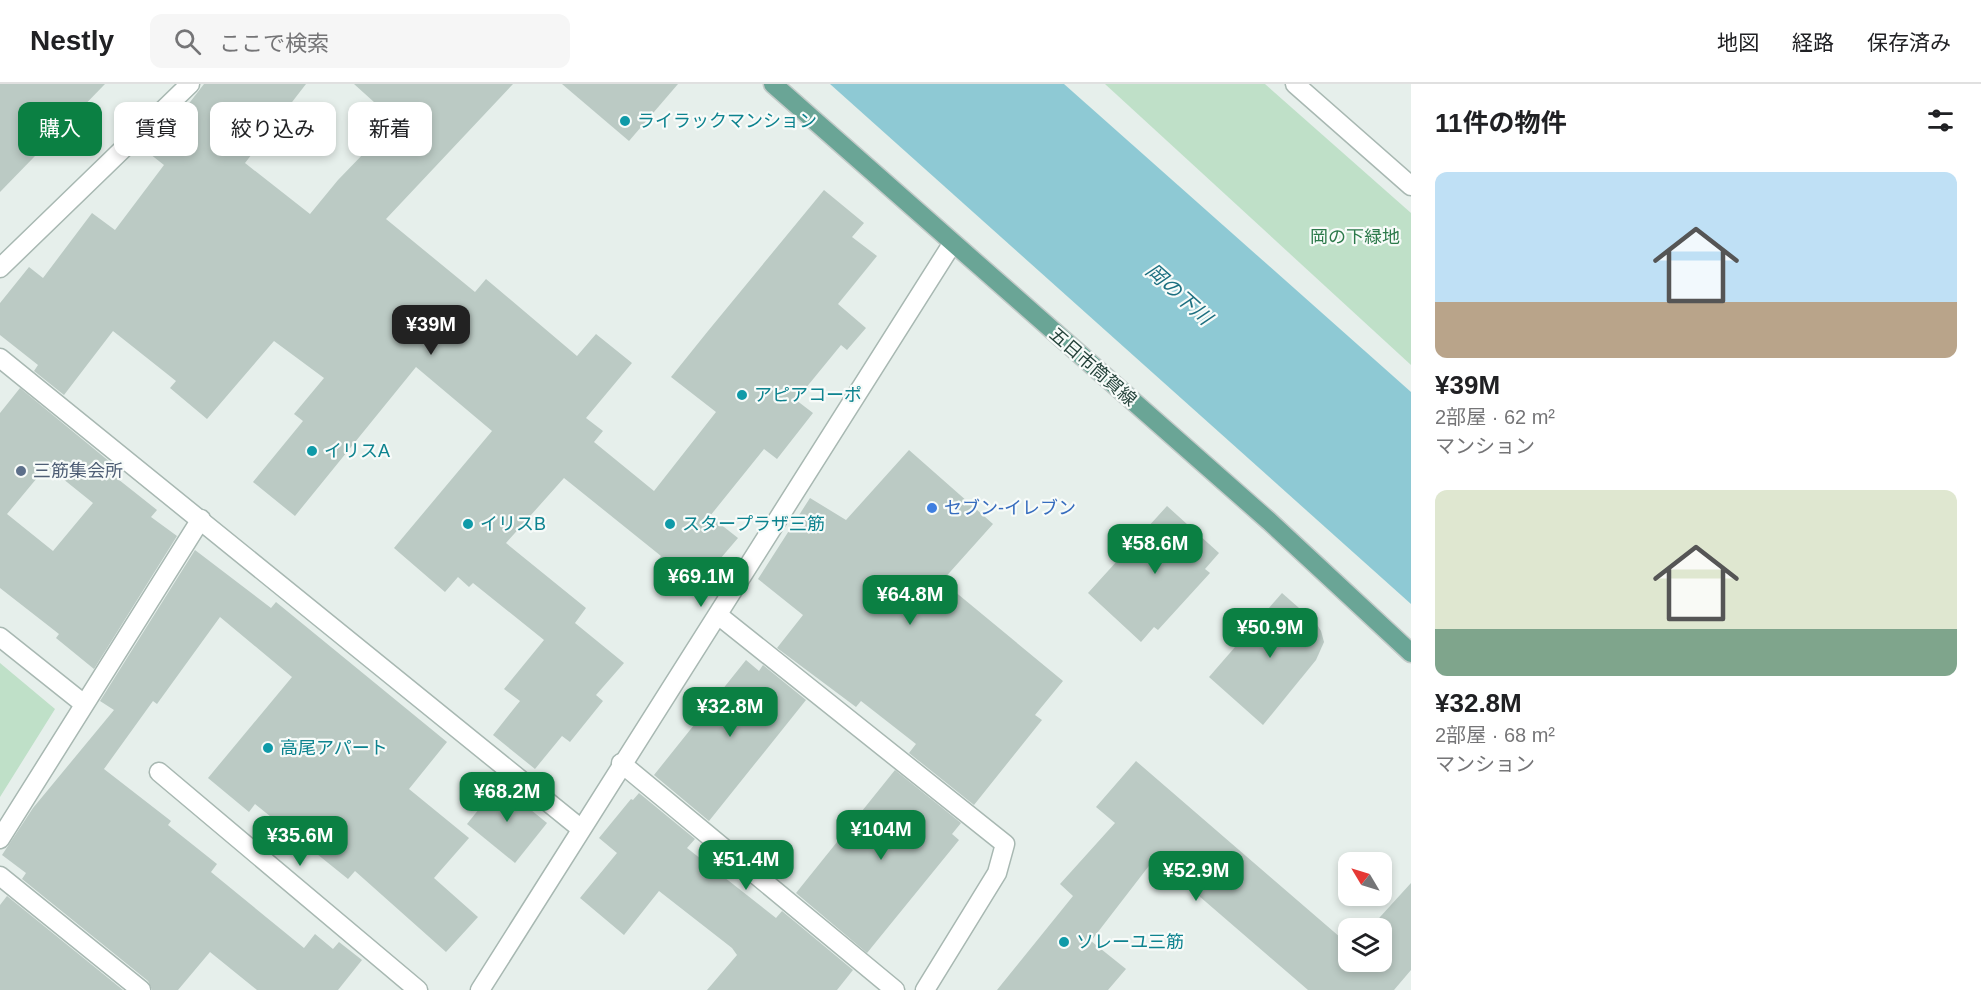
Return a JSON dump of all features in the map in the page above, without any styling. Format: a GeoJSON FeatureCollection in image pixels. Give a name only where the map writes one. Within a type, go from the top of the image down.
{"type":"FeatureCollection","features":[{"type":"Feature","properties":{"kind":"main road","name":"五日市筒賀線"},"geometry":{"type":"LineString","coordinates":[[773,84],[1269,521],[1411,653]]}},
{"type":"Feature","properties":{"kind":"street"},"geometry":{"type":"LineString","coordinates":[[0,268],[190,84]]}},
{"type":"Feature","properties":{"kind":"street"},"geometry":{"type":"LineString","coordinates":[[1295,84],[1411,186]]}},
{"type":"Feature","properties":{"kind":"street"},"geometry":{"type":"LineString","coordinates":[[480,990],[621,763],[718,615],[952,244]]}},
{"type":"Feature","properties":{"kind":"street"},"geometry":{"type":"LineString","coordinates":[[0,358],[580,828]]}},
{"type":"Feature","properties":{"kind":"street"},"geometry":{"type":"LineString","coordinates":[[0,839],[201,519]]}},
{"type":"Feature","properties":{"kind":"street"},"geometry":{"type":"LineString","coordinates":[[718,615],[1005,843],[997,873],[925,990]]}},
{"type":"Feature","properties":{"kind":"street"},"geometry":{"type":"LineString","coordinates":[[0,637],[84,704]]}},
{"type":"Feature","properties":{"kind":"street"},"geometry":{"type":"LineString","coordinates":[[621,763],[895,990]]}},
{"type":"Feature","properties":{"kind":"street"},"geometry":{"type":"LineString","coordinates":[[159,772],[418,990]]}},
{"type":"Feature","properties":{"kind":"street"},"geometry":{"type":"LineString","coordinates":[[0,876],[141,990]]}},
{"type":"Feature","properties":{"kind":"green space","name":"岡の下緑地"},"geometry":{"type":"Polygon","coordinates":[[[1105,84],[1265,84],[1411,213],[1411,365],[1105,84]]]}},
{"type":"Feature","properties":{"kind":"green space"},"geometry":{"type":"Polygon","coordinates":[[[0,663],[55,709],[0,797],[0,663]]]}},
{"type":"Feature","properties":{"kind":"water","name":"岡の下川"},"geometry":{"type":"Polygon","coordinates":[[[830,84],[1064,84],[1411,392],[1411,604],[830,84]]]}},
{"type":"Feature","properties":{"kind":"building"},"geometry":{"type":"Polygon","coordinates":[[[0,84],[105,84],[88,102],[18,102],[18,156],[35,156],[0,192],[0,84]]]}},
{"type":"Feature","properties":{"kind":"building"},"geometry":{"type":"Polygon","coordinates":[[[204,84],[306,84],[292,102],[210,102],[210,156],[250,156],[245,163],[310,214],[361,156],[432,156],[432,102],[374,102],[354,84],[513,84],[386,219],[475,292],[486,279],[577,356],[596,334],[632,363],[586,418],[603,431],[594,442],[654,491],[716,412],[671,377],[824,190],[864,223],[852,237],[877,256],[838,304],[866,328],[847,350],[841,345],[796,400],[813,413],[777,459],[764,449],[710,516],[738,538],[691,593],[655,564],[661,556],[564,478],[506,543],[586,608],[575,623],[624,663],[596,695],[603,701],[570,742],[562,736],[535,769],[493,735],[520,701],[504,689],[544,640],[473,583],[469,587],[458,577],[445,592],[394,548],[492,431],[416,367],[295,516],[253,482],[303,421],[294,414],[324,378],[274,341],[207,419],[170,388],[176,381],[113,331],[64,395],[34,371],[38,365],[0,335],[0,303],[29,267],[43,278],[92,213],[115,230],[164,165],[153,156],[198,156],[198,102],[190,102],[204,84]]]}},
{"type":"Feature","properties":{"kind":"building","name":"ライラックマンション"},"geometry":{"type":"Polygon","coordinates":[[[562,84],[678,84],[629,141],[562,84]]]}},
{"type":"Feature","properties":{"kind":"building"},"geometry":{"type":"Polygon","coordinates":[[[20,388],[110,462],[104,468],[157,510],[151,517],[177,536],[94,669],[56,638],[59,634],[0,588],[0,413],[20,388]],[[47,466],[7,514],[53,551],[93,503],[47,466]]]}},
{"type":"Feature","properties":{"kind":"building"},"geometry":{"type":"Polygon","coordinates":[[[909,450],[993,524],[942,581],[1063,681],[1035,715],[1042,720],[974,805],[909,753],[916,744],[861,701],[856,707],[777,648],[803,615],[758,579],[810,498],[846,520],[909,450]]]}},
{"type":"Feature","properties":{"kind":"building"},"geometry":{"type":"Polygon","coordinates":[[[1167,506],[1219,553],[1205,569],[1210,573],[1158,630],[1154,627],[1141,642],[1088,593],[1167,506]]]}},
{"type":"Feature","properties":{"kind":"building"},"geometry":{"type":"Polygon","coordinates":[[[195,550],[271,608],[276,602],[447,742],[409,789],[469,838],[434,878],[478,917],[446,952],[355,871],[348,879],[255,804],[249,812],[208,778],[292,677],[220,617],[157,704],[153,701],[104,769],[171,821],[168,825],[217,864],[211,872],[304,948],[315,934],[333,949],[339,942],[362,960],[338,990],[257,990],[210,952],[178,990],[152,990],[148,981],[22,879],[26,873],[2,855],[33,808],[114,710],[100,701],[195,550]]]}},
{"type":"Feature","properties":{"kind":"building"},"geometry":{"type":"Polygon","coordinates":[[[1282,593],[1316,623],[1324,642],[1316,660],[1263,725],[1209,677],[1282,593]]]}},
{"type":"Feature","properties":{"kind":"building"},"geometry":{"type":"Polygon","coordinates":[[[746,660],[759,671],[763,665],[806,700],[709,821],[654,775],[746,660]]]}},
{"type":"Feature","properties":{"kind":"building"},"geometry":{"type":"Polygon","coordinates":[[[1136,761],[1338,935],[1338,972],[1392,972],[1392,918],[1379,918],[1411,883],[1411,970],[1394,990],[1308,990],[1155,858],[1091,941],[1126,969],[1108,990],[997,990],[1073,896],[1060,884],[1115,823],[1096,807],[1136,761]]]}},
{"type":"Feature","properties":{"kind":"building"},"geometry":{"type":"Polygon","coordinates":[[[895,770],[961,823],[952,834],[959,840],[867,953],[796,893],[895,770]]]}},
{"type":"Feature","properties":{"kind":"building"},"geometry":{"type":"Polygon","coordinates":[[[499,784],[547,823],[515,863],[467,824],[499,784]]]}},
{"type":"Feature","properties":{"kind":"building"},"geometry":{"type":"Polygon","coordinates":[[[639,793],[695,839],[687,848],[776,918],[782,911],[853,970],[837,990],[707,990],[737,955],[732,948],[659,891],[624,935],[580,898],[617,853],[599,838],[631,799],[633,800],[639,793]]]}},
{"type":"Feature","properties":{"kind":"building"},"geometry":{"type":"Polygon","coordinates":[[[7,896],[123,990],[0,990],[0,905],[7,896]]]}},
{"type":"Feature","properties":{"kind":"place","name":"ライラックマンション"},"geometry":{"type":"Point","coordinates":[625,121]}},
{"type":"Feature","properties":{"kind":"place","name":"アピアコーポ"},"geometry":{"type":"Point","coordinates":[742,395]}},
{"type":"Feature","properties":{"kind":"place","name":"イリスA"},"geometry":{"type":"Point","coordinates":[312,451]}},
{"type":"Feature","properties":{"kind":"place","name":"三筋集会所"},"geometry":{"type":"Point","coordinates":[21,471]}},
{"type":"Feature","properties":{"kind":"place","name":"セブン-イレブン"},"geometry":{"type":"Point","coordinates":[932,508]}},
{"type":"Feature","properties":{"kind":"place","name":"イリスB"},"geometry":{"type":"Point","coordinates":[468,524]}},
{"type":"Feature","properties":{"kind":"place","name":"スタープラザ三筋"},"geometry":{"type":"Point","coordinates":[670,524]}},
{"type":"Feature","properties":{"kind":"place","name":"高尾アパート"},"geometry":{"type":"Point","coordinates":[268,748]}},
{"type":"Feature","properties":{"kind":"place","name":"ソレーユ三筋"},"geometry":{"type":"Point","coordinates":[1064,942]}}]}
